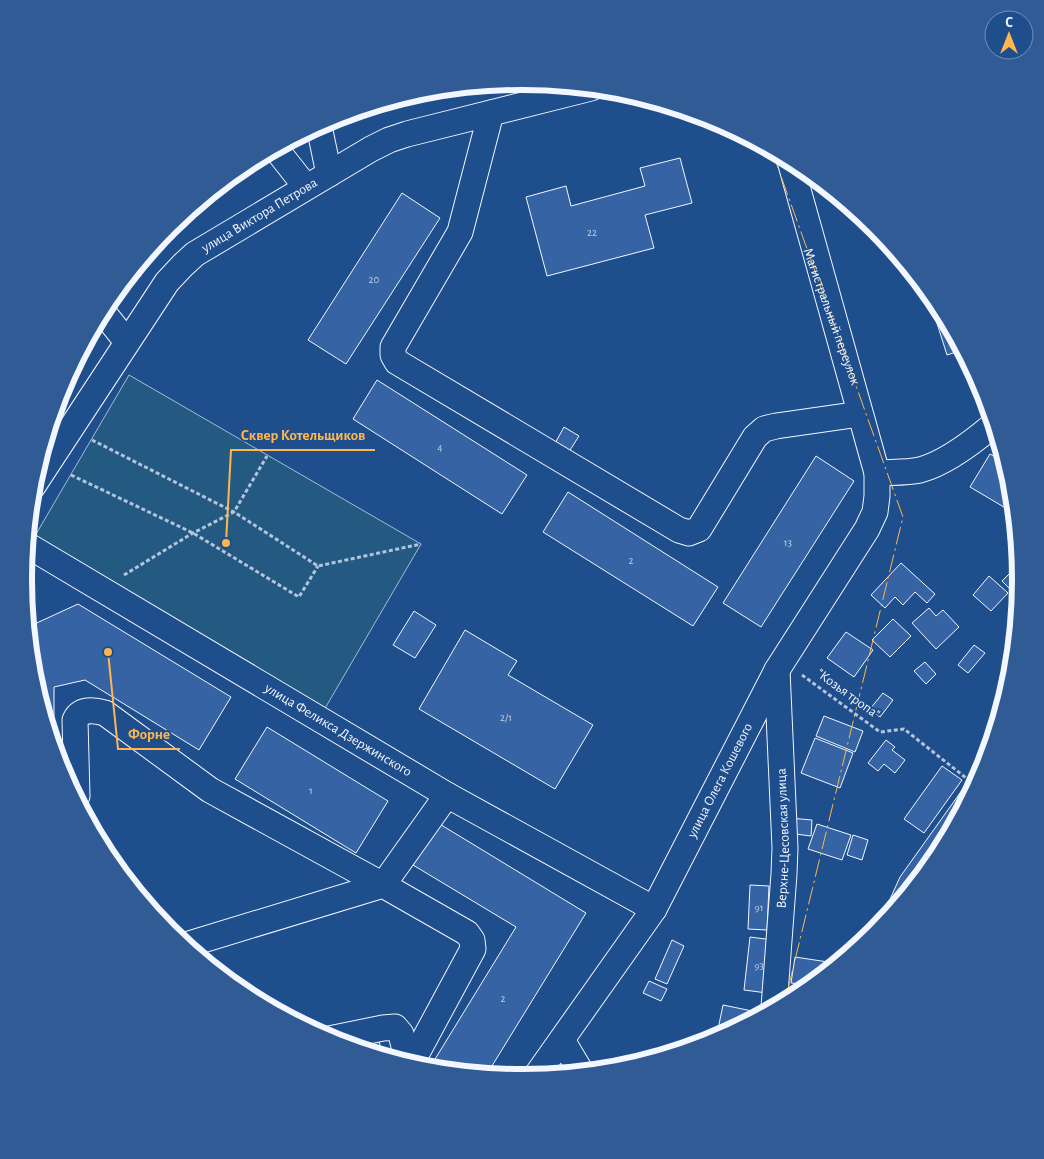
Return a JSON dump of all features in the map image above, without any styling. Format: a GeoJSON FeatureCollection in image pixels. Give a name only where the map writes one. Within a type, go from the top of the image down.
{"type":"FeatureCollection","features":[{"type":"Feature","properties":{"kind":"street","name":"улица Виктора Петрова"},"geometry":{"type":"LineString","coordinates":[[46,466],[167,282],[195,254],[328,174],[390,140],[407,134],[572,93]]}},
{"type":"Feature","properties":{"kind":"street"},"geometry":{"type":"LineString","coordinates":[[491,113],[460,232],[394,347],[394,355],[397,362],[679,530],[689,533],[698,529],[755,437],[764,429],[860,414]]}},
{"type":"Feature","properties":{"kind":"street"},"geometry":{"type":"LineString","coordinates":[[320,133],[328,174]]}},
{"type":"Feature","properties":{"kind":"street"},"geometry":{"type":"LineString","coordinates":[[280,154],[306,187]]}},
{"type":"Feature","properties":{"kind":"street","name":"Магистральный переулок"},"geometry":{"type":"LineString","coordinates":[[793,171],[877,473]]}},
{"type":"Feature","properties":{"kind":"street"},"geometry":{"type":"LineString","coordinates":[[108,319],[127,342]]}},
{"type":"Feature","properties":{"kind":"street"},"geometry":{"type":"LineString","coordinates":[[877,473],[908,472],[922,469],[948,458],[988,429]]}},
{"type":"Feature","properties":{"kind":"street","name":"улица Олега Кошевого"},"geometry":{"type":"LineString","coordinates":[[541,1068],[654,909],[780,666],[867,529],[875,512],[877,473]]}},
{"type":"Feature","properties":{"kind":"street","name":"улица Феликса Дзержинского"},"geometry":{"type":"LineString","coordinates":[[34,549],[447,795],[654,909]]}},
{"type":"Feature","properties":{"kind":"street","name":"Верхне-Цесовская улица"},"geometry":{"type":"LineString","coordinates":[[775,998],[784,865],[780,666]]}},
{"type":"Feature","properties":{"kind":"street"},"geometry":{"type":"LineString","coordinates":[[77,782],[75,720],[78,715],[85,711],[105,713],[210,790],[467,934],[472,940],[473,949],[413,1057]]}},
{"type":"Feature","properties":{"kind":"street"},"geometry":{"type":"LineString","coordinates":[[194,943],[382,885],[447,795]]}},
{"type":"Feature","properties":{"kind":"street"},"geometry":{"type":"LineString","coordinates":[[345,1036],[395,1027],[401,1034],[407,1055]]}},
{"type":"Feature","properties":{"kind":"street"},"geometry":{"type":"LineString","coordinates":[[562,1040],[577,1066]]}},
{"type":"Feature","properties":{"kind":"path"},"geometry":{"type":"LineString","coordinates":[[92,440],[234,512],[318,566],[420,544]]}},
{"type":"Feature","properties":{"kind":"path"},"geometry":{"type":"LineString","coordinates":[[101,589],[193,533],[234,512],[267,456]]}},
{"type":"Feature","properties":{"kind":"path"},"geometry":{"type":"LineString","coordinates":[[71,475],[193,533],[299,597],[318,566]]}},
{"type":"Feature","properties":{"kind":"path","name":"\"Козья тропа\""},"geometry":{"type":"LineString","coordinates":[[780,666],[880,732],[904,730],[968,780]]}},
{"type":"Feature","properties":{"kind":"shaded area"},"geometry":{"type":"Polygon","coordinates":[[[129,375],[421,544],[324,710],[34,542],[35,536],[129,375]]]}},
{"type":"Feature","properties":{"kind":"building"},"geometry":{"type":"Polygon","coordinates":[[[680,158],[692,203],[645,215],[654,248],[547,276],[526,197],[566,186],[571,206],[645,186],[640,168],[680,158]]]}},
{"type":"Feature","properties":{"kind":"building"},"geometry":{"type":"Polygon","coordinates":[[[402,193],[440,218],[346,364],[308,340],[402,193]]]}},
{"type":"Feature","properties":{"kind":"building"},"geometry":{"type":"Polygon","coordinates":[[[935,318],[955,352],[947,355],[935,318]]]}},
{"type":"Feature","properties":{"kind":"building"},"geometry":{"type":"Polygon","coordinates":[[[377,380],[527,475],[502,514],[353,419],[377,380]]]}},
{"type":"Feature","properties":{"kind":"building"},"geometry":{"type":"Polygon","coordinates":[[[564,427],[579,436],[567,455],[553,447],[564,427]]]}},
{"type":"Feature","properties":{"kind":"building"},"geometry":{"type":"Polygon","coordinates":[[[990,454],[996,457],[1006,508],[970,487],[990,454]]]}},
{"type":"Feature","properties":{"kind":"building"},"geometry":{"type":"Polygon","coordinates":[[[816,456],[854,481],[761,627],[723,603],[816,456]]]}},
{"type":"Feature","properties":{"kind":"building"},"geometry":{"type":"Polygon","coordinates":[[[568,492],[718,587],[693,626],[543,532],[568,492]]]}},
{"type":"Feature","properties":{"kind":"building"},"geometry":{"type":"Polygon","coordinates":[[[901,563],[935,594],[927,603],[915,592],[903,605],[895,597],[885,608],[871,595],[901,563]]]}},
{"type":"Feature","properties":{"kind":"building"},"geometry":{"type":"Polygon","coordinates":[[[1011,572],[1011,590],[1002,581],[1011,572]]]}},
{"type":"Feature","properties":{"kind":"building"},"geometry":{"type":"Polygon","coordinates":[[[989,576],[1008,593],[991,611],[973,595],[989,576]]]}},
{"type":"Feature","properties":{"kind":"building"},"geometry":{"type":"Polygon","coordinates":[[[78,604],[231,697],[199,750],[85,680],[54,687],[54,723],[42,675],[35,624],[78,604]]]}},
{"type":"Feature","properties":{"kind":"building"},"geometry":{"type":"Polygon","coordinates":[[[929,608],[936,616],[943,610],[959,627],[936,649],[912,623],[929,608]]]}},
{"type":"Feature","properties":{"kind":"building"},"geometry":{"type":"Polygon","coordinates":[[[414,611],[436,625],[415,658],[393,645],[414,611]]]}},
{"type":"Feature","properties":{"kind":"building"},"geometry":{"type":"Polygon","coordinates":[[[893,619],[911,636],[890,657],[872,640],[893,619]]]}},
{"type":"Feature","properties":{"kind":"building"},"geometry":{"type":"Polygon","coordinates":[[[465,630],[517,661],[508,675],[593,725],[555,789],[419,709],[465,630]]]}},
{"type":"Feature","properties":{"kind":"building"},"geometry":{"type":"Polygon","coordinates":[[[846,632],[873,650],[854,677],[827,658],[846,632]]]}},
{"type":"Feature","properties":{"kind":"building"},"geometry":{"type":"Polygon","coordinates":[[[974,645],[985,653],[968,673],[958,665],[974,645]]]}},
{"type":"Feature","properties":{"kind":"building"},"geometry":{"type":"Polygon","coordinates":[[[925,662],[936,674],[926,684],[914,671],[925,662]]]}},
{"type":"Feature","properties":{"kind":"building"},"geometry":{"type":"Polygon","coordinates":[[[883,693],[893,700],[880,717],[870,709],[883,693]]]}},
{"type":"Feature","properties":{"kind":"building"},"geometry":{"type":"Polygon","coordinates":[[[824,716],[863,731],[855,752],[816,736],[824,716]]]}},
{"type":"Feature","properties":{"kind":"building"},"geometry":{"type":"Polygon","coordinates":[[[267,727],[388,801],[356,853],[235,779],[267,727]]]}},
{"type":"Feature","properties":{"kind":"building"},"geometry":{"type":"Polygon","coordinates":[[[815,738],[853,753],[840,788],[801,773],[815,738]]]}},
{"type":"Feature","properties":{"kind":"building"},"geometry":{"type":"Polygon","coordinates":[[[886,740],[895,747],[892,750],[905,760],[895,773],[884,764],[878,771],[868,763],[886,740]]]}},
{"type":"Feature","properties":{"kind":"building"},"geometry":{"type":"Polygon","coordinates":[[[942,766],[962,780],[924,833],[904,819],[942,766]]]}},
{"type":"Feature","properties":{"kind":"building"},"geometry":{"type":"Polygon","coordinates":[[[965,786],[946,824],[929,851],[888,905],[900,877],[965,786]]]}},
{"type":"Feature","properties":{"kind":"building"},"geometry":{"type":"Polygon","coordinates":[[[789,818],[812,820],[811,836],[787,833],[789,818]]]}},
{"type":"Feature","properties":{"kind":"building"},"geometry":{"type":"Polygon","coordinates":[[[438,823],[586,913],[491,1068],[434,1061],[516,927],[413,865],[438,823]]]}},
{"type":"Feature","properties":{"kind":"building"},"geometry":{"type":"Polygon","coordinates":[[[817,824],[851,835],[842,860],[808,849],[817,824]]]}},
{"type":"Feature","properties":{"kind":"building"},"geometry":{"type":"Polygon","coordinates":[[[853,835],[868,840],[862,860],[847,855],[853,835]]]}},
{"type":"Feature","properties":{"kind":"building"},"geometry":{"type":"Polygon","coordinates":[[[750,885],[769,886],[767,930],[748,929],[750,885]]]}},
{"type":"Feature","properties":{"kind":"building"},"geometry":{"type":"Polygon","coordinates":[[[750,937],[773,940],[767,993],[744,990],[750,937]]]}},
{"type":"Feature","properties":{"kind":"building"},"geometry":{"type":"Polygon","coordinates":[[[672,940],[684,946],[667,984],[655,979],[672,940]]]}},
{"type":"Feature","properties":{"kind":"building"},"geometry":{"type":"Polygon","coordinates":[[[795,957],[828,962],[798,984],[791,983],[795,957]]]}},
{"type":"Feature","properties":{"kind":"building"},"geometry":{"type":"Polygon","coordinates":[[[649,981],[667,989],[661,1001],[643,993],[649,981]]]}},
{"type":"Feature","properties":{"kind":"building"},"geometry":{"type":"Polygon","coordinates":[[[723,1005],[753,1011],[739,1019],[718,1028],[723,1005]]]}},
{"type":"Feature","properties":{"kind":"building"},"geometry":{"type":"Polygon","coordinates":[[[378,1036],[380,1048],[365,1043],[357,1040],[378,1036]]]}},
{"type":"Feature","properties":{"kind":"power"},"geometry":{"type":"LineString","coordinates":[[776,161],[903,517],[787,991]]}},
{"type":"Feature","properties":{"kind":"place","name":"Сквер Котельщиков"},"geometry":{"type":"Point","coordinates":[226,543]}},
{"type":"Feature","properties":{"kind":"place","name":"Форне"},"geometry":{"type":"Point","coordinates":[108,652]}}]}
